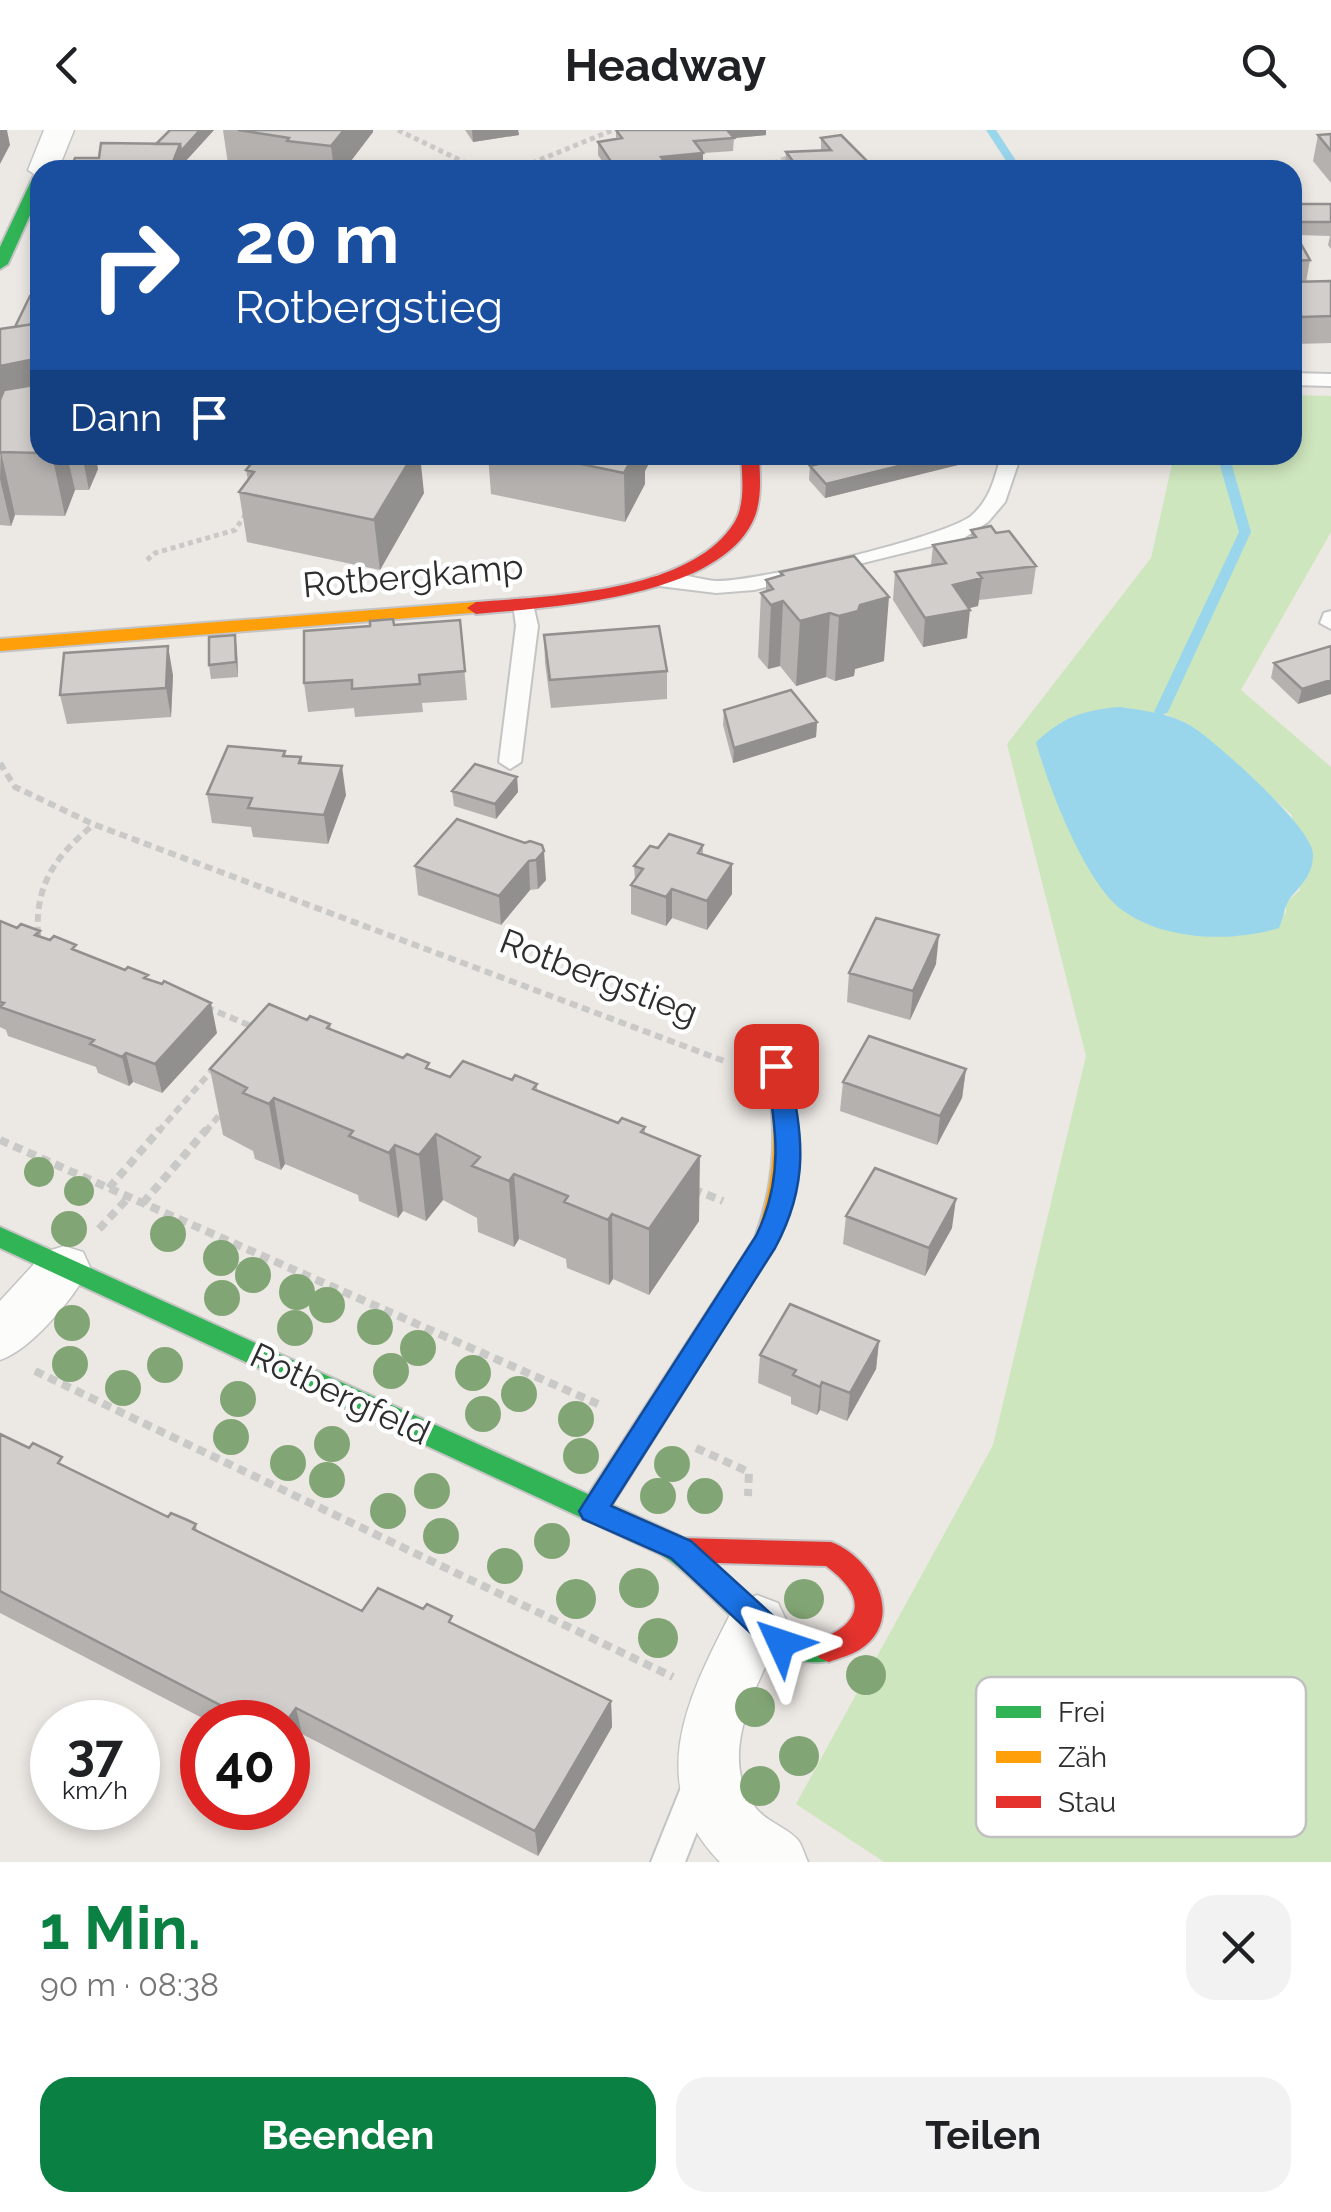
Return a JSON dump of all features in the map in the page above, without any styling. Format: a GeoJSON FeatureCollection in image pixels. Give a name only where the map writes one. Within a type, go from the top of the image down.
{"type":"FeatureCollection","features":[{"type":"Feature","properties":{"kind":"street"},"geometry":{"type":"LineString","coordinates":[[47,160],[60,130]]}},
{"type":"Feature","properties":{"kind":"street"},"geometry":{"type":"LineString","coordinates":[[0,264],[10,228],[30,194]]}},
{"type":"Feature","properties":{"kind":"street","name":"Rotbergkamp"},"geometry":{"type":"LineString","coordinates":[[0,646],[523,604],[660,580],[690,569],[740,528],[752,496],[750,465]]}},
{"type":"Feature","properties":{"kind":"street"},"geometry":{"type":"LineString","coordinates":[[593,1511],[766,1241],[782,1208],[790,1171],[789,1126],[776,1066]]}},
{"type":"Feature","properties":{"kind":"street","name":"Rotbergfeld"},"geometry":{"type":"LineString","coordinates":[[0,1237],[681,1550],[781,1643],[801,1651],[823,1653],[844,1646],[860,1634],[870,1616],[870,1597],[863,1578],[831,1554],[681,1550]]}},
{"type":"Feature","properties":{"kind":"street"},"geometry":{"type":"LineString","coordinates":[[9,1351],[64,1267]]}},
{"type":"Feature","properties":{"kind":"street"},"geometry":{"type":"LineString","coordinates":[[757,1622],[720,1698],[711,1728],[708,1763],[712,1792],[727,1826],[758,1855],[775,1862]]}},
{"type":"Feature","properties":{"kind":"lane"},"geometry":{"type":"LineString","coordinates":[[1302,379],[1331,380]]}},
{"type":"Feature","properties":{"kind":"lane"},"geometry":{"type":"LineString","coordinates":[[660,580],[716,587],[754,584],[958,534],[977,522],[1000,496],[1008,465]]}},
{"type":"Feature","properties":{"kind":"lane"},"geometry":{"type":"LineString","coordinates":[[510,762],[527,626],[523,604]]}},
{"type":"Feature","properties":{"kind":"lane"},"geometry":{"type":"LineString","coordinates":[[668,1862],[666,1858],[708,1763]]}},
{"type":"Feature","properties":{"kind":"path"},"geometry":{"type":"LineString","coordinates":[[398,130],[460,160]]}},
{"type":"Feature","properties":{"kind":"path"},"geometry":{"type":"LineString","coordinates":[[539,160],[613,130]]}},
{"type":"Feature","properties":{"kind":"path"},"geometry":{"type":"LineString","coordinates":[[783,160],[796,155]]}},
{"type":"Feature","properties":{"kind":"path"},"geometry":{"type":"LineString","coordinates":[[146,560],[155,553],[234,530],[254,502]]}},
{"type":"Feature","properties":{"kind":"path","name":"Rotbergstieg"},"geometry":{"type":"LineString","coordinates":[[0,763],[15,787],[93,824],[721,1060],[776,1066]]}},
{"type":"Feature","properties":{"kind":"path"},"geometry":{"type":"LineString","coordinates":[[38,937],[35,914],[52,859],[93,824]]}},
{"type":"Feature","properties":{"kind":"path"},"geometry":{"type":"LineString","coordinates":[[25,934],[56,944]]}},
{"type":"Feature","properties":{"kind":"path"},"geometry":{"type":"LineString","coordinates":[[198,1004],[251,1026],[238,1041]]}},
{"type":"Feature","properties":{"kind":"path"},"geometry":{"type":"LineString","coordinates":[[110,1188],[226,1056]]}},
{"type":"Feature","properties":{"kind":"path"},"geometry":{"type":"LineString","coordinates":[[143,1204],[229,1104]]}},
{"type":"Feature","properties":{"kind":"path"},"geometry":{"type":"LineString","coordinates":[[0,1140],[749,1472],[745,1550]]}},
{"type":"Feature","properties":{"kind":"path"},"geometry":{"type":"LineString","coordinates":[[684,1186],[728,1203]]}},
{"type":"Feature","properties":{"kind":"path"},"geometry":{"type":"LineString","coordinates":[[9,1351],[720,1698]]}},
{"type":"Feature","properties":{"kind":"green space"},"geometry":{"type":"Polygon","coordinates":[[[1302,395],[1331,396],[1331,532],[1241,690],[1331,767],[1331,1862],[884,1862],[796,1804],[993,1445],[1086,1056],[1007,744],[1151,558],[1172,465],[1302,465],[1302,395]],[[1161,712],[1286,915],[1286,903],[1300,890],[1292,815],[1195,728],[1161,712]]]}},
{"type":"Feature","properties":{"kind":"water"},"geometry":{"type":"Polygon","coordinates":[[[1120,707],[1167,716],[1193,727],[1242,767],[1298,825],[1313,854],[1311,868],[1287,903],[1279,928],[1217,937],[1174,932],[1134,918],[1104,892],[1068,829],[1036,742],[1074,716],[1120,707]]]}},
{"type":"Feature","properties":{"kind":"building"},"geometry":{"type":"Polygon","coordinates":[[[170,130],[200,130],[181,151],[180,144],[156,144],[170,130]]]}},
{"type":"Feature","properties":{"kind":"building"},"geometry":{"type":"Polygon","coordinates":[[[238,130],[344,130],[331,146],[238,130]]]}},
{"type":"Feature","properties":{"kind":"building"},"geometry":{"type":"Polygon","coordinates":[[[616,130],[727,130],[734,138],[694,141],[703,153],[661,157],[663,160],[610,160],[598,142],[622,138],[616,130]]]}},
{"type":"Feature","properties":{"kind":"building"},"geometry":{"type":"Polygon","coordinates":[[[1331,134],[1331,151],[1318,135],[1331,134]]]}},
{"type":"Feature","properties":{"kind":"building"},"geometry":{"type":"Polygon","coordinates":[[[841,135],[866,160],[792,160],[786,152],[831,150],[821,138],[841,135]]]}},
{"type":"Feature","properties":{"kind":"building"},"geometry":{"type":"Polygon","coordinates":[[[101,143],[180,144],[174,160],[74,160],[99,158],[101,143]]]}},
{"type":"Feature","properties":{"kind":"building"},"geometry":{"type":"Polygon","coordinates":[[[1302,204],[1331,204],[1331,222],[1302,222],[1302,204]]]}},
{"type":"Feature","properties":{"kind":"building"},"geometry":{"type":"Polygon","coordinates":[[[1331,281],[1331,316],[1302,317],[1302,282],[1331,281]]]}},
{"type":"Feature","properties":{"kind":"building"},"geometry":{"type":"Polygon","coordinates":[[[30,296],[30,325],[15,327],[30,296]]]}},
{"type":"Feature","properties":{"kind":"building"},"geometry":{"type":"Polygon","coordinates":[[[30,324],[30,360],[0,366],[0,329],[30,324]]]}},
{"type":"Feature","properties":{"kind":"building"},"geometry":{"type":"Polygon","coordinates":[[[30,386],[30,453],[0,454],[0,400],[4,390],[30,386]]]}},
{"type":"Feature","properties":{"kind":"building"},"geometry":{"type":"Polygon","coordinates":[[[250,465],[407,465],[374,520],[239,492],[254,472],[246,470],[250,465]]]}},
{"type":"Feature","properties":{"kind":"building"},"geometry":{"type":"Polygon","coordinates":[[[586,465],[628,465],[624,473],[586,465]]]}},
{"type":"Feature","properties":{"kind":"building"},"geometry":{"type":"Polygon","coordinates":[[[814,465],[903,465],[826,484],[810,466],[814,465]]]}},
{"type":"Feature","properties":{"kind":"building"},"geometry":{"type":"Polygon","coordinates":[[[991,526],[996,533],[1009,531],[1036,566],[978,573],[982,578],[953,585],[970,610],[925,618],[895,572],[946,563],[933,545],[976,537],[971,530],[991,526]]]}},
{"type":"Feature","properties":{"kind":"building"},"geometry":{"type":"Polygon","coordinates":[[[854,556],[889,597],[860,605],[858,611],[800,621],[783,601],[771,605],[761,593],[773,589],[766,580],[783,575],[780,572],[854,556]]]}},
{"type":"Feature","properties":{"kind":"building"},"geometry":{"type":"Polygon","coordinates":[[[393,619],[394,625],[460,620],[465,671],[419,675],[420,684],[352,689],[352,680],[304,683],[304,631],[370,626],[370,621],[393,619]]]}},
{"type":"Feature","properties":{"kind":"building"},"geometry":{"type":"Polygon","coordinates":[[[659,626],[667,671],[550,680],[544,635],[659,626]]]}},
{"type":"Feature","properties":{"kind":"building"},"geometry":{"type":"Polygon","coordinates":[[[235,635],[236,662],[209,665],[209,637],[235,635]]]}},
{"type":"Feature","properties":{"kind":"building"},"geometry":{"type":"Polygon","coordinates":[[[168,646],[166,688],[60,695],[64,653],[168,646]]]}},
{"type":"Feature","properties":{"kind":"building"},"geometry":{"type":"Polygon","coordinates":[[[1331,646],[1331,680],[1302,689],[1274,663],[1331,646]]]}},
{"type":"Feature","properties":{"kind":"building"},"geometry":{"type":"Polygon","coordinates":[[[791,690],[817,722],[734,748],[724,710],[791,690]]]}},
{"type":"Feature","properties":{"kind":"building"},"geometry":{"type":"Polygon","coordinates":[[[228,746],[285,751],[283,756],[301,757],[299,763],[342,766],[324,815],[248,808],[252,798],[207,794],[228,746]]]}},
{"type":"Feature","properties":{"kind":"building"},"geometry":{"type":"Polygon","coordinates":[[[475,764],[517,777],[495,804],[452,791],[475,764]]]}},
{"type":"Feature","properties":{"kind":"building"},"geometry":{"type":"Polygon","coordinates":[[[457,819],[525,843],[542,845],[544,851],[536,860],[529,861],[499,896],[415,866],[457,819]]]}},
{"type":"Feature","properties":{"kind":"building"},"geometry":{"type":"Polygon","coordinates":[[[669,834],[703,845],[698,853],[732,864],[707,901],[672,889],[666,897],[631,885],[643,869],[634,866],[650,846],[658,848],[669,834]]]}},
{"type":"Feature","properties":{"kind":"building"},"geometry":{"type":"Polygon","coordinates":[[[876,918],[939,935],[913,991],[849,973],[876,918]]]}},
{"type":"Feature","properties":{"kind":"building"},"geometry":{"type":"Polygon","coordinates":[[[0,921],[40,931],[35,935],[50,940],[54,936],[76,945],[72,949],[125,970],[128,967],[148,975],[144,978],[162,984],[164,981],[211,1003],[155,1064],[126,1053],[122,1057],[90,1044],[94,1040],[0,1007],[4,1003],[0,1002],[0,921]]]}},
{"type":"Feature","properties":{"kind":"building"},"geometry":{"type":"Polygon","coordinates":[[[269,1004],[307,1020],[310,1016],[330,1024],[327,1028],[403,1058],[407,1054],[429,1063],[426,1068],[450,1077],[463,1061],[512,1080],[515,1075],[537,1084],[533,1089],[618,1123],[622,1118],[645,1127],[641,1132],[700,1156],[649,1229],[612,1214],[608,1220],[564,1202],[568,1196],[514,1174],[509,1181],[472,1166],[480,1157],[436,1134],[419,1155],[395,1145],[389,1153],[349,1136],[353,1131],[274,1098],[269,1104],[243,1093],[247,1088],[210,1069],[269,1004]]]}},
{"type":"Feature","properties":{"kind":"building"},"geometry":{"type":"Polygon","coordinates":[[[869,1036],[966,1069],[940,1116],[843,1082],[869,1036]]]}},
{"type":"Feature","properties":{"kind":"building"},"geometry":{"type":"Polygon","coordinates":[[[875,1168],[956,1199],[929,1248],[846,1216],[875,1168]]]}},
{"type":"Feature","properties":{"kind":"building"},"geometry":{"type":"Polygon","coordinates":[[[790,1304],[879,1341],[850,1393],[822,1382],[820,1387],[793,1375],[796,1370],[760,1355],[790,1304]]]}},
{"type":"Feature","properties":{"kind":"building"},"geometry":{"type":"Polygon","coordinates":[[[0,1434],[29,1448],[33,1443],[62,1457],[58,1463],[168,1517],[171,1513],[196,1524],[193,1529],[362,1611],[378,1588],[423,1609],[427,1604],[452,1616],[449,1622],[611,1701],[535,1831],[310,1715],[310,1700],[211,1700],[0,1591],[0,1434]]]}},
{"type":"Feature","properties":{"kind":"waterway"},"geometry":{"type":"LineString","coordinates":[[991,130],[1010,160]]}},
{"type":"Feature","properties":{"kind":"waterway"},"geometry":{"type":"LineString","coordinates":[[1161,712],[1245,532],[1226,465]]}},
{"type":"Feature","properties":{"kind":"traffic: fast"},"geometry":{"type":"LineString","coordinates":[[0,264],[30,199]]}},
{"type":"Feature","properties":{"kind":"traffic: fast"},"geometry":{"type":"LineString","coordinates":[[0,1237],[670,1545],[709,1574],[761,1626],[803,1647],[829,1649]]}},
{"type":"Feature","properties":{"kind":"traffic: slow"},"geometry":{"type":"LineString","coordinates":[[0,645],[476,608]]}},
{"type":"Feature","properties":{"kind":"traffic: slow"},"geometry":{"type":"LineString","coordinates":[[593,1511],[766,1241],[780,1197],[786,1154],[785,1111],[777,1066]]}},
{"type":"Feature","properties":{"kind":"traffic: jam"},"geometry":{"type":"LineString","coordinates":[[476,608],[618,590],[690,569],[721,546],[743,522],[751,494],[750,465]]}},
{"type":"Feature","properties":{"kind":"traffic: jam"},"geometry":{"type":"LineString","coordinates":[[681,1550],[831,1554],[854,1571],[867,1590],[869,1609],[864,1626],[851,1640],[829,1649]]}},
{"type":"Feature","properties":{"kind":"route"},"geometry":{"type":"LineString","coordinates":[[776,1066],[789,1126],[790,1171],[782,1208],[766,1241],[593,1511],[681,1550],[781,1643]]}}]}
